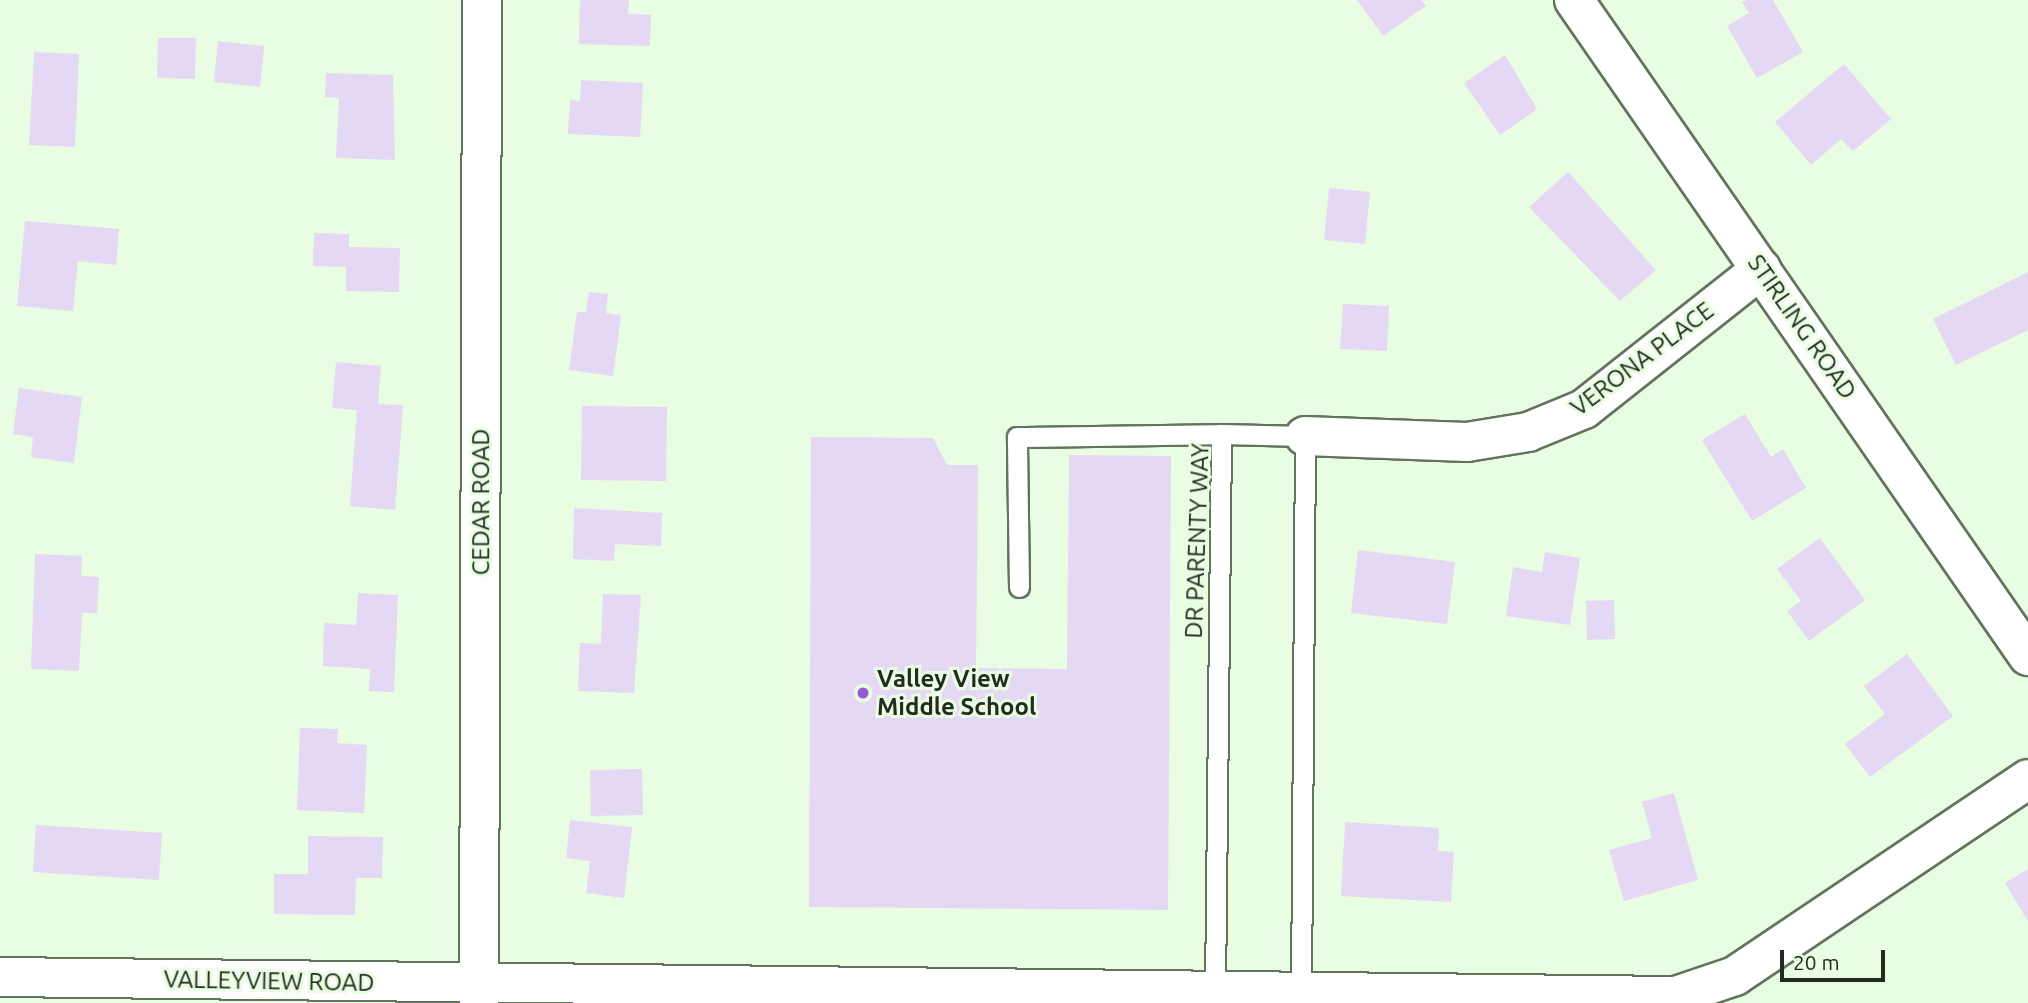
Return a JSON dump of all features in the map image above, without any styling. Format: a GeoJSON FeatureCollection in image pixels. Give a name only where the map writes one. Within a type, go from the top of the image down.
{"type":"FeatureCollection","features":[{"type":"Feature","properties":{"kind":"street","name":"CEDAR ROAD"},"geometry":{"type":"LineString","coordinates":[[479,994],[482,0]]}},
{"type":"Feature","properties":{"kind":"street","name":"STIRLING ROAD"},"geometry":{"type":"LineString","coordinates":[[1573,0],[2028,656]]}},
{"type":"Feature","properties":{"kind":"street","name":"VERONA PLACE"},"geometry":{"type":"LineString","coordinates":[[1305,436],[1467,442],[1528,432],[1584,409],[1761,269]]}},
{"type":"Feature","properties":{"kind":"street","name":"VALLEYVIEW ROAD"},"geometry":{"type":"LineString","coordinates":[[0,977],[479,994],[1038,996],[1215,991],[1676,996],[1736,990],[2028,779]]}},
{"type":"Feature","properties":{"kind":"lane","name":"DR PARENTY WAY"},"geometry":{"type":"LineString","coordinates":[[1215,991],[1221,434],[1305,436]]}},
{"type":"Feature","properties":{"kind":"lane"},"geometry":{"type":"LineString","coordinates":[[1019,587],[1017,437],[1221,434]]}},
{"type":"Feature","properties":{"kind":"lane"},"geometry":{"type":"LineString","coordinates":[[1301,992],[1305,436]]}},
{"type":"Feature","properties":{"kind":"building"},"geometry":{"type":"Polygon","coordinates":[[[580,0],[629,0],[628,14],[651,15],[650,46],[579,44],[580,0]]]}},
{"type":"Feature","properties":{"kind":"building"},"geometry":{"type":"Polygon","coordinates":[[[1357,0],[1422,0],[1426,6],[1383,36],[1357,0]]]}},
{"type":"Feature","properties":{"kind":"building"},"geometry":{"type":"Polygon","coordinates":[[[1773,0],[1803,52],[1757,78],[1727,26],[1749,13],[1742,2],[1773,0]]]}},
{"type":"Feature","properties":{"kind":"building"},"geometry":{"type":"Polygon","coordinates":[[[158,38],[196,38],[195,79],[157,78],[158,38]]]}},
{"type":"Feature","properties":{"kind":"building"},"geometry":{"type":"Polygon","coordinates":[[[218,41],[264,46],[260,87],[214,82],[218,41]]]}},
{"type":"Feature","properties":{"kind":"building"},"geometry":{"type":"Polygon","coordinates":[[[34,52],[79,54],[75,147],[29,145],[34,52]]]}},
{"type":"Feature","properties":{"kind":"building"},"geometry":{"type":"Polygon","coordinates":[[[1505,55],[1537,109],[1500,135],[1464,83],[1505,55]]]}},
{"type":"Feature","properties":{"kind":"building"},"geometry":{"type":"Polygon","coordinates":[[[1844,64],[1891,119],[1853,151],[1841,139],[1811,165],[1775,122],[1844,64]]]}},
{"type":"Feature","properties":{"kind":"building"},"geometry":{"type":"Polygon","coordinates":[[[326,73],[393,75],[395,160],[336,158],[339,98],[325,97],[326,73]]]}},
{"type":"Feature","properties":{"kind":"building"},"geometry":{"type":"Polygon","coordinates":[[[581,80],[643,83],[640,137],[568,134],[570,100],[580,101],[581,80]]]}},
{"type":"Feature","properties":{"kind":"building"},"geometry":{"type":"Polygon","coordinates":[[[1568,172],[1656,270],[1620,301],[1529,207],[1568,172]]]}},
{"type":"Feature","properties":{"kind":"building"},"geometry":{"type":"Polygon","coordinates":[[[1329,188],[1370,192],[1365,244],[1324,240],[1329,188]]]}},
{"type":"Feature","properties":{"kind":"building"},"geometry":{"type":"Polygon","coordinates":[[[25,221],[119,229],[116,265],[78,261],[73,311],[17,306],[25,221]]]}},
{"type":"Feature","properties":{"kind":"building"},"geometry":{"type":"Polygon","coordinates":[[[314,233],[349,234],[349,247],[400,248],[399,292],[346,291],[346,267],[313,266],[314,233]]]}},
{"type":"Feature","properties":{"kind":"building"},"geometry":{"type":"Polygon","coordinates":[[[2028,272],[2028,330],[1956,365],[1933,319],[2028,272]]]}},
{"type":"Feature","properties":{"kind":"building"},"geometry":{"type":"Polygon","coordinates":[[[589,292],[608,294],[606,313],[621,315],[613,376],[569,370],[577,312],[586,312],[589,292]]]}},
{"type":"Feature","properties":{"kind":"building"},"geometry":{"type":"Polygon","coordinates":[[[1343,304],[1389,306],[1387,351],[1340,349],[1343,304]]]}},
{"type":"Feature","properties":{"kind":"building"},"geometry":{"type":"Polygon","coordinates":[[[336,362],[381,366],[378,404],[403,405],[395,510],[350,506],[357,410],[332,408],[336,362]]]}},
{"type":"Feature","properties":{"kind":"building"},"geometry":{"type":"Polygon","coordinates":[[[19,388],[82,397],[74,463],[31,457],[33,437],[13,434],[19,388]]]}},
{"type":"Feature","properties":{"kind":"building"},"geometry":{"type":"Polygon","coordinates":[[[582,406],[667,407],[666,481],[581,480],[582,406]]]}},
{"type":"Feature","properties":{"kind":"building"},"geometry":{"type":"Polygon","coordinates":[[[1745,414],[1771,457],[1783,449],[1806,488],[1752,521],[1702,440],[1745,414]]]}},
{"type":"Feature","properties":{"kind":"building"},"geometry":{"type":"Polygon","coordinates":[[[811,437],[933,438],[947,465],[978,465],[976,668],[1067,669],[1069,455],[1171,456],[1168,910],[809,907],[811,437]]]}},
{"type":"Feature","properties":{"kind":"building"},"geometry":{"type":"Polygon","coordinates":[[[574,508],[662,513],[661,546],[615,544],[614,561],[573,559],[574,508]]]}},
{"type":"Feature","properties":{"kind":"building"},"geometry":{"type":"Polygon","coordinates":[[[1820,538],[1865,600],[1809,641],[1787,611],[1801,601],[1777,569],[1820,538]]]}},
{"type":"Feature","properties":{"kind":"building"},"geometry":{"type":"Polygon","coordinates":[[[1358,550],[1455,562],[1447,624],[1351,613],[1358,550]]]}},
{"type":"Feature","properties":{"kind":"building"},"geometry":{"type":"Polygon","coordinates":[[[1545,552],[1580,558],[1570,625],[1506,616],[1513,567],[1542,572],[1545,552]]]}},
{"type":"Feature","properties":{"kind":"building"},"geometry":{"type":"Polygon","coordinates":[[[35,554],[82,556],[81,576],[99,577],[97,613],[82,613],[79,671],[31,669],[35,554]]]}},
{"type":"Feature","properties":{"kind":"building"},"geometry":{"type":"Polygon","coordinates":[[[358,593],[398,595],[394,692],[369,691],[370,669],[323,666],[324,623],[356,625],[358,593]]]}},
{"type":"Feature","properties":{"kind":"building"},"geometry":{"type":"Polygon","coordinates":[[[603,594],[641,595],[634,693],[578,691],[580,643],[601,644],[603,594]]]}},
{"type":"Feature","properties":{"kind":"building"},"geometry":{"type":"Polygon","coordinates":[[[1614,600],[1615,639],[1587,640],[1586,601],[1614,600]]]}},
{"type":"Feature","properties":{"kind":"building"},"geometry":{"type":"Polygon","coordinates":[[[1907,654],[1953,716],[1870,777],[1845,744],[1885,714],[1864,686],[1907,654]]]}},
{"type":"Feature","properties":{"kind":"building"},"geometry":{"type":"Polygon","coordinates":[[[300,728],[338,729],[337,743],[367,745],[364,813],[297,810],[300,728]]]}},
{"type":"Feature","properties":{"kind":"building"},"geometry":{"type":"Polygon","coordinates":[[[642,769],[643,815],[591,816],[590,770],[642,769]]]}},
{"type":"Feature","properties":{"kind":"building"},"geometry":{"type":"Polygon","coordinates":[[[1674,793],[1698,880],[1624,901],[1609,850],[1652,838],[1642,802],[1674,793]]]}},
{"type":"Feature","properties":{"kind":"building"},"geometry":{"type":"Polygon","coordinates":[[[570,820],[632,827],[624,898],[586,893],[590,861],[566,858],[570,820]]]}},
{"type":"Feature","properties":{"kind":"building"},"geometry":{"type":"Polygon","coordinates":[[[1345,822],[1439,828],[1438,851],[1454,852],[1451,902],[1341,896],[1345,822]]]}},
{"type":"Feature","properties":{"kind":"building"},"geometry":{"type":"Polygon","coordinates":[[[36,825],[162,833],[159,880],[33,872],[36,825]]]}},
{"type":"Feature","properties":{"kind":"building"},"geometry":{"type":"Polygon","coordinates":[[[308,836],[383,837],[382,878],[356,878],[355,915],[274,914],[274,874],[308,874],[308,836]]]}},
{"type":"Feature","properties":{"kind":"building"},"geometry":{"type":"Polygon","coordinates":[[[2028,869],[2028,921],[2005,883],[2028,869]]]}},
{"type":"Feature","properties":{"kind":"place","name":"Valley View Middle School"},"geometry":{"type":"Point","coordinates":[863,693]}}]}
